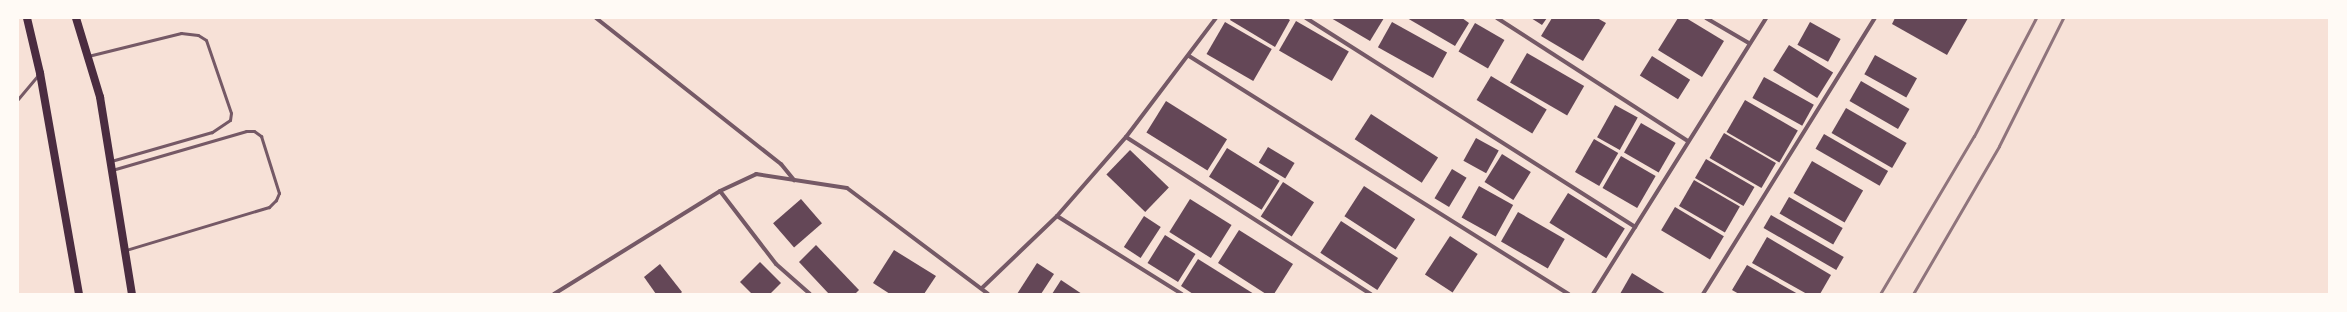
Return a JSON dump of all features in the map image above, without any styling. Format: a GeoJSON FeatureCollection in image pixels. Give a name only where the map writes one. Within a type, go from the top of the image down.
{"type":"FeatureCollection","features":[{"type":"Feature","properties":{"kind":"main road"},"geometry":{"type":"LineString","coordinates":[[27,18],[40,73],[79,294]]}},
{"type":"Feature","properties":{"kind":"main road"},"geometry":{"type":"LineString","coordinates":[[76,18],[100,97],[132,294]]}},
{"type":"Feature","properties":{"kind":"street"},"geometry":{"type":"LineString","coordinates":[[596,18],[780,164],[794,180]]}},
{"type":"Feature","properties":{"kind":"street"},"geometry":{"type":"LineString","coordinates":[[982,288],[1057,216],[1126,137],[1189,56],[1216,18]]}},
{"type":"Feature","properties":{"kind":"street"},"geometry":{"type":"LineString","coordinates":[[1306,18],[1635,226]]}},
{"type":"Feature","properties":{"kind":"street"},"geometry":{"type":"LineString","coordinates":[[1497,18],[1688,141]]}},
{"type":"Feature","properties":{"kind":"street"},"geometry":{"type":"LineString","coordinates":[[1706,18],[1749,43]]}},
{"type":"Feature","properties":{"kind":"street"},"geometry":{"type":"LineString","coordinates":[[1593,294],[1766,18]]}},
{"type":"Feature","properties":{"kind":"street"},"geometry":{"type":"LineString","coordinates":[[1703,294],[1875,18]]}},
{"type":"Feature","properties":{"kind":"street"},"geometry":{"type":"LineString","coordinates":[[1189,56],[1569,294]]}},
{"type":"Feature","properties":{"kind":"street"},"geometry":{"type":"LineString","coordinates":[[1126,137],[1371,294]]}},
{"type":"Feature","properties":{"kind":"street"},"geometry":{"type":"LineString","coordinates":[[554,294],[720,191],[756,174],[846,188],[982,288],[988,294]]}},
{"type":"Feature","properties":{"kind":"street"},"geometry":{"type":"LineString","coordinates":[[720,191],[776,264],[810,294]]}},
{"type":"Feature","properties":{"kind":"street"},"geometry":{"type":"LineString","coordinates":[[1057,216],[1182,294]]}},
{"type":"Feature","properties":{"kind":"lane"},"geometry":{"type":"LineString","coordinates":[[88,56],[181,33],[198,35],[206,40],[231,113],[230,120],[212,132],[110,161]]}},
{"type":"Feature","properties":{"kind":"lane"},"geometry":{"type":"LineString","coordinates":[[18,99],[40,73]]}},
{"type":"Feature","properties":{"kind":"lane"},"geometry":{"type":"LineString","coordinates":[[112,170],[246,131],[254,131],[261,136],[279,193],[269,207],[125,250]]}},
{"type":"Feature","properties":{"kind":"building"},"geometry":{"type":"Polygon","coordinates":[[[1231,18],[1287,18],[1290,20],[1275,47],[1230,20],[1231,18]]]}},
{"type":"Feature","properties":{"kind":"building"},"geometry":{"type":"Polygon","coordinates":[[[1331,18],[1384,18],[1370,41],[1331,18]]]}},
{"type":"Feature","properties":{"kind":"building"},"geometry":{"type":"Polygon","coordinates":[[[1407,18],[1462,18],[1469,23],[1455,46],[1407,18]]]}},
{"type":"Feature","properties":{"kind":"building"},"geometry":{"type":"Polygon","coordinates":[[[1531,18],[1547,18],[1542,25],[1531,18]]]}},
{"type":"Feature","properties":{"kind":"building"},"geometry":{"type":"Polygon","coordinates":[[[1552,18],[1597,18],[1606,23],[1583,61],[1541,36],[1552,18]]]}},
{"type":"Feature","properties":{"kind":"building"},"geometry":{"type":"Polygon","coordinates":[[[1678,18],[1686,18],[1724,41],[1702,77],[1658,50],[1678,18]]]}},
{"type":"Feature","properties":{"kind":"building"},"geometry":{"type":"Polygon","coordinates":[[[1895,18],[1968,18],[1947,55],[1892,24],[1895,18]]]}},
{"type":"Feature","properties":{"kind":"building"},"geometry":{"type":"Polygon","coordinates":[[[1296,21],[1349,52],[1332,81],[1279,50],[1296,21]]]}},
{"type":"Feature","properties":{"kind":"building"},"geometry":{"type":"Polygon","coordinates":[[[1225,22],[1272,49],[1253,81],[1206,54],[1225,22]]]}},
{"type":"Feature","properties":{"kind":"building"},"geometry":{"type":"Polygon","coordinates":[[[1392,22],[1447,53],[1433,78],[1378,47],[1392,22]]]}},
{"type":"Feature","properties":{"kind":"building"},"geometry":{"type":"Polygon","coordinates":[[[1810,22],[1841,39],[1828,62],[1797,45],[1810,22]]]}},
{"type":"Feature","properties":{"kind":"building"},"geometry":{"type":"Polygon","coordinates":[[[1475,23],[1504,40],[1488,69],[1458,52],[1475,23]]]}},
{"type":"Feature","properties":{"kind":"building"},"geometry":{"type":"Polygon","coordinates":[[[1789,45],[1833,73],[1817,98],[1773,70],[1789,45]]]}},
{"type":"Feature","properties":{"kind":"building"},"geometry":{"type":"Polygon","coordinates":[[[1527,53],[1584,86],[1567,115],[1510,82],[1527,53]]]}},
{"type":"Feature","properties":{"kind":"building"},"geometry":{"type":"Polygon","coordinates":[[[1875,55],[1917,78],[1906,98],[1864,74],[1875,55]]]}},
{"type":"Feature","properties":{"kind":"building"},"geometry":{"type":"Polygon","coordinates":[[[1652,56],[1690,80],[1678,99],[1640,76],[1652,56]]]}},
{"type":"Feature","properties":{"kind":"building"},"geometry":{"type":"Polygon","coordinates":[[[1491,76],[1547,109],[1532,133],[1477,100],[1491,76]]]}},
{"type":"Feature","properties":{"kind":"building"},"geometry":{"type":"Polygon","coordinates":[[[1764,77],[1814,105],[1802,126],[1752,98],[1764,77]]]}},
{"type":"Feature","properties":{"kind":"building"},"geometry":{"type":"Polygon","coordinates":[[[1861,81],[1909,109],[1898,129],[1850,101],[1861,81]]]}},
{"type":"Feature","properties":{"kind":"building"},"geometry":{"type":"Polygon","coordinates":[[[1745,100],[1798,130],[1779,163],[1726,132],[1745,100]]]}},
{"type":"Feature","properties":{"kind":"building"},"geometry":{"type":"Polygon","coordinates":[[[1166,101],[1227,139],[1207,171],[1146,132],[1166,101]]]}},
{"type":"Feature","properties":{"kind":"building"},"geometry":{"type":"Polygon","coordinates":[[[1615,105],[1638,118],[1620,150],[1597,137],[1615,105]]]}},
{"type":"Feature","properties":{"kind":"building"},"geometry":{"type":"Polygon","coordinates":[[[1846,108],[1907,143],[1892,168],[1832,133],[1846,108]]]}},
{"type":"Feature","properties":{"kind":"building"},"geometry":{"type":"Polygon","coordinates":[[[1371,114],[1438,158],[1422,183],[1355,139],[1371,114]]]}},
{"type":"Feature","properties":{"kind":"building"},"geometry":{"type":"Polygon","coordinates":[[[1641,123],[1676,143],[1659,172],[1624,152],[1641,123]]]}},
{"type":"Feature","properties":{"kind":"building"},"geometry":{"type":"Polygon","coordinates":[[[1724,133],[1776,163],[1761,188],[1710,158],[1724,133]]]}},
{"type":"Feature","properties":{"kind":"building"},"geometry":{"type":"Polygon","coordinates":[[[1824,134],[1888,171],[1880,186],[1816,149],[1824,134]]]}},
{"type":"Feature","properties":{"kind":"building"},"geometry":{"type":"Polygon","coordinates":[[[1476,138],[1499,151],[1486,173],[1463,161],[1476,138]]]}},
{"type":"Feature","properties":{"kind":"building"},"geometry":{"type":"Polygon","coordinates":[[[1594,139],[1618,153],[1599,186],[1575,172],[1594,139]]]}},
{"type":"Feature","properties":{"kind":"building"},"geometry":{"type":"Polygon","coordinates":[[[1268,147],[1295,163],[1285,178],[1259,162],[1268,147]]]}},
{"type":"Feature","properties":{"kind":"building"},"geometry":{"type":"Polygon","coordinates":[[[1227,148],[1280,181],[1262,210],[1209,177],[1227,148]]]}},
{"type":"Feature","properties":{"kind":"building"},"geometry":{"type":"Polygon","coordinates":[[[1130,150],[1169,188],[1145,212],[1106,174],[1130,150]]]}},
{"type":"Feature","properties":{"kind":"building"},"geometry":{"type":"Polygon","coordinates":[[[1502,154],[1531,172],[1513,200],[1485,182],[1502,154]]]}},
{"type":"Feature","properties":{"kind":"building"},"geometry":{"type":"Polygon","coordinates":[[[1621,156],[1656,176],[1637,208],[1602,188],[1621,156]]]}},
{"type":"Feature","properties":{"kind":"building"},"geometry":{"type":"Polygon","coordinates":[[[1706,159],[1754,187],[1743,206],[1695,178],[1706,159]]]}},
{"type":"Feature","properties":{"kind":"building"},"geometry":{"type":"Polygon","coordinates":[[[1812,161],[1863,190],[1845,223],[1794,193],[1812,161]]]}},
{"type":"Feature","properties":{"kind":"building"},"geometry":{"type":"Polygon","coordinates":[[[1452,169],[1467,178],[1449,207],[1434,198],[1452,169]]]}},
{"type":"Feature","properties":{"kind":"building"},"geometry":{"type":"Polygon","coordinates":[[[1694,180],[1740,206],[1725,232],[1679,206],[1694,180]]]}},
{"type":"Feature","properties":{"kind":"building"},"geometry":{"type":"Polygon","coordinates":[[[1283,182],[1314,202],[1292,237],[1261,216],[1283,182]]]}},
{"type":"Feature","properties":{"kind":"building"},"geometry":{"type":"Polygon","coordinates":[[[1364,186],[1415,219],[1396,249],[1344,216],[1364,186]]]}},
{"type":"Feature","properties":{"kind":"building"},"geometry":{"type":"Polygon","coordinates":[[[1479,186],[1513,205],[1496,236],[1462,217],[1479,186]]]}},
{"type":"Feature","properties":{"kind":"building"},"geometry":{"type":"Polygon","coordinates":[[[1568,193],[1625,229],[1606,258],[1549,223],[1568,193]]]}},
{"type":"Feature","properties":{"kind":"building"},"geometry":{"type":"Polygon","coordinates":[[[1789,197],[1843,228],[1833,244],[1780,213],[1789,197]]]}},
{"type":"Feature","properties":{"kind":"building"},"geometry":{"type":"Polygon","coordinates":[[[801,199],[822,223],[794,247],[773,223],[801,199]]]}},
{"type":"Feature","properties":{"kind":"building"},"geometry":{"type":"Polygon","coordinates":[[[1190,199],[1232,225],[1211,258],[1169,232],[1190,199]]]}},
{"type":"Feature","properties":{"kind":"building"},"geometry":{"type":"Polygon","coordinates":[[[1675,207],[1724,236],[1710,260],[1661,230],[1675,207]]]}},
{"type":"Feature","properties":{"kind":"building"},"geometry":{"type":"Polygon","coordinates":[[[1518,212],[1565,239],[1548,268],[1501,241],[1518,212]]]}},
{"type":"Feature","properties":{"kind":"building"},"geometry":{"type":"Polygon","coordinates":[[[1771,215],[1844,257],[1836,270],[1764,228],[1771,215]]]}},
{"type":"Feature","properties":{"kind":"building"},"geometry":{"type":"Polygon","coordinates":[[[1144,216],[1161,227],[1141,258],[1124,247],[1144,216]]]}},
{"type":"Feature","properties":{"kind":"building"},"geometry":{"type":"Polygon","coordinates":[[[1341,221],[1398,258],[1377,290],[1320,253],[1341,221]]]}},
{"type":"Feature","properties":{"kind":"building"},"geometry":{"type":"Polygon","coordinates":[[[1239,230],[1293,264],[1274,294],[1266,294],[1218,263],[1239,230]]]}},
{"type":"Feature","properties":{"kind":"building"},"geometry":{"type":"Polygon","coordinates":[[[1165,235],[1196,254],[1178,282],[1148,263],[1165,235]]]}},
{"type":"Feature","properties":{"kind":"building"},"geometry":{"type":"Polygon","coordinates":[[[1450,236],[1478,254],[1453,293],[1425,275],[1450,236]]]}},
{"type":"Feature","properties":{"kind":"building"},"geometry":{"type":"Polygon","coordinates":[[[1767,237],[1831,275],[1820,294],[1807,294],[1752,263],[1767,237]]]}},
{"type":"Feature","properties":{"kind":"building"},"geometry":{"type":"Polygon","coordinates":[[[816,245],[859,290],[855,294],[829,294],[799,262],[816,245]]]}},
{"type":"Feature","properties":{"kind":"building"},"geometry":{"type":"Polygon","coordinates":[[[894,250],[936,276],[924,294],[890,294],[873,283],[894,250]]]}},
{"type":"Feature","properties":{"kind":"building"},"geometry":{"type":"Polygon","coordinates":[[[1198,259],[1254,294],[1193,294],[1181,286],[1198,259]]]}},
{"type":"Feature","properties":{"kind":"building"},"geometry":{"type":"Polygon","coordinates":[[[760,262],[781,283],[770,294],[752,294],[740,282],[760,262]]]}},
{"type":"Feature","properties":{"kind":"building"},"geometry":{"type":"Polygon","coordinates":[[[1037,263],[1054,274],[1041,294],[1017,294],[1037,263]]]}},
{"type":"Feature","properties":{"kind":"building"},"geometry":{"type":"Polygon","coordinates":[[[660,264],[682,292],[680,294],[656,294],[644,277],[660,264]]]}},
{"type":"Feature","properties":{"kind":"building"},"geometry":{"type":"Polygon","coordinates":[[[1747,265],[1798,294],[1739,294],[1732,290],[1747,265]]]}},
{"type":"Feature","properties":{"kind":"building"},"geometry":{"type":"Polygon","coordinates":[[[1632,273],[1666,294],[1620,294],[1632,273]]]}},
{"type":"Feature","properties":{"kind":"building"},"geometry":{"type":"Polygon","coordinates":[[[1061,280],[1082,294],[1052,294],[1061,280]]]}},
{"type":"Feature","properties":{"kind":"railway"},"geometry":{"type":"LineString","coordinates":[[1880,294],[1974,136],[2036,18]]}},
{"type":"Feature","properties":{"kind":"railway"},"geometry":{"type":"LineString","coordinates":[[1913,294],[1999,146],[2063,18]]}}]}
